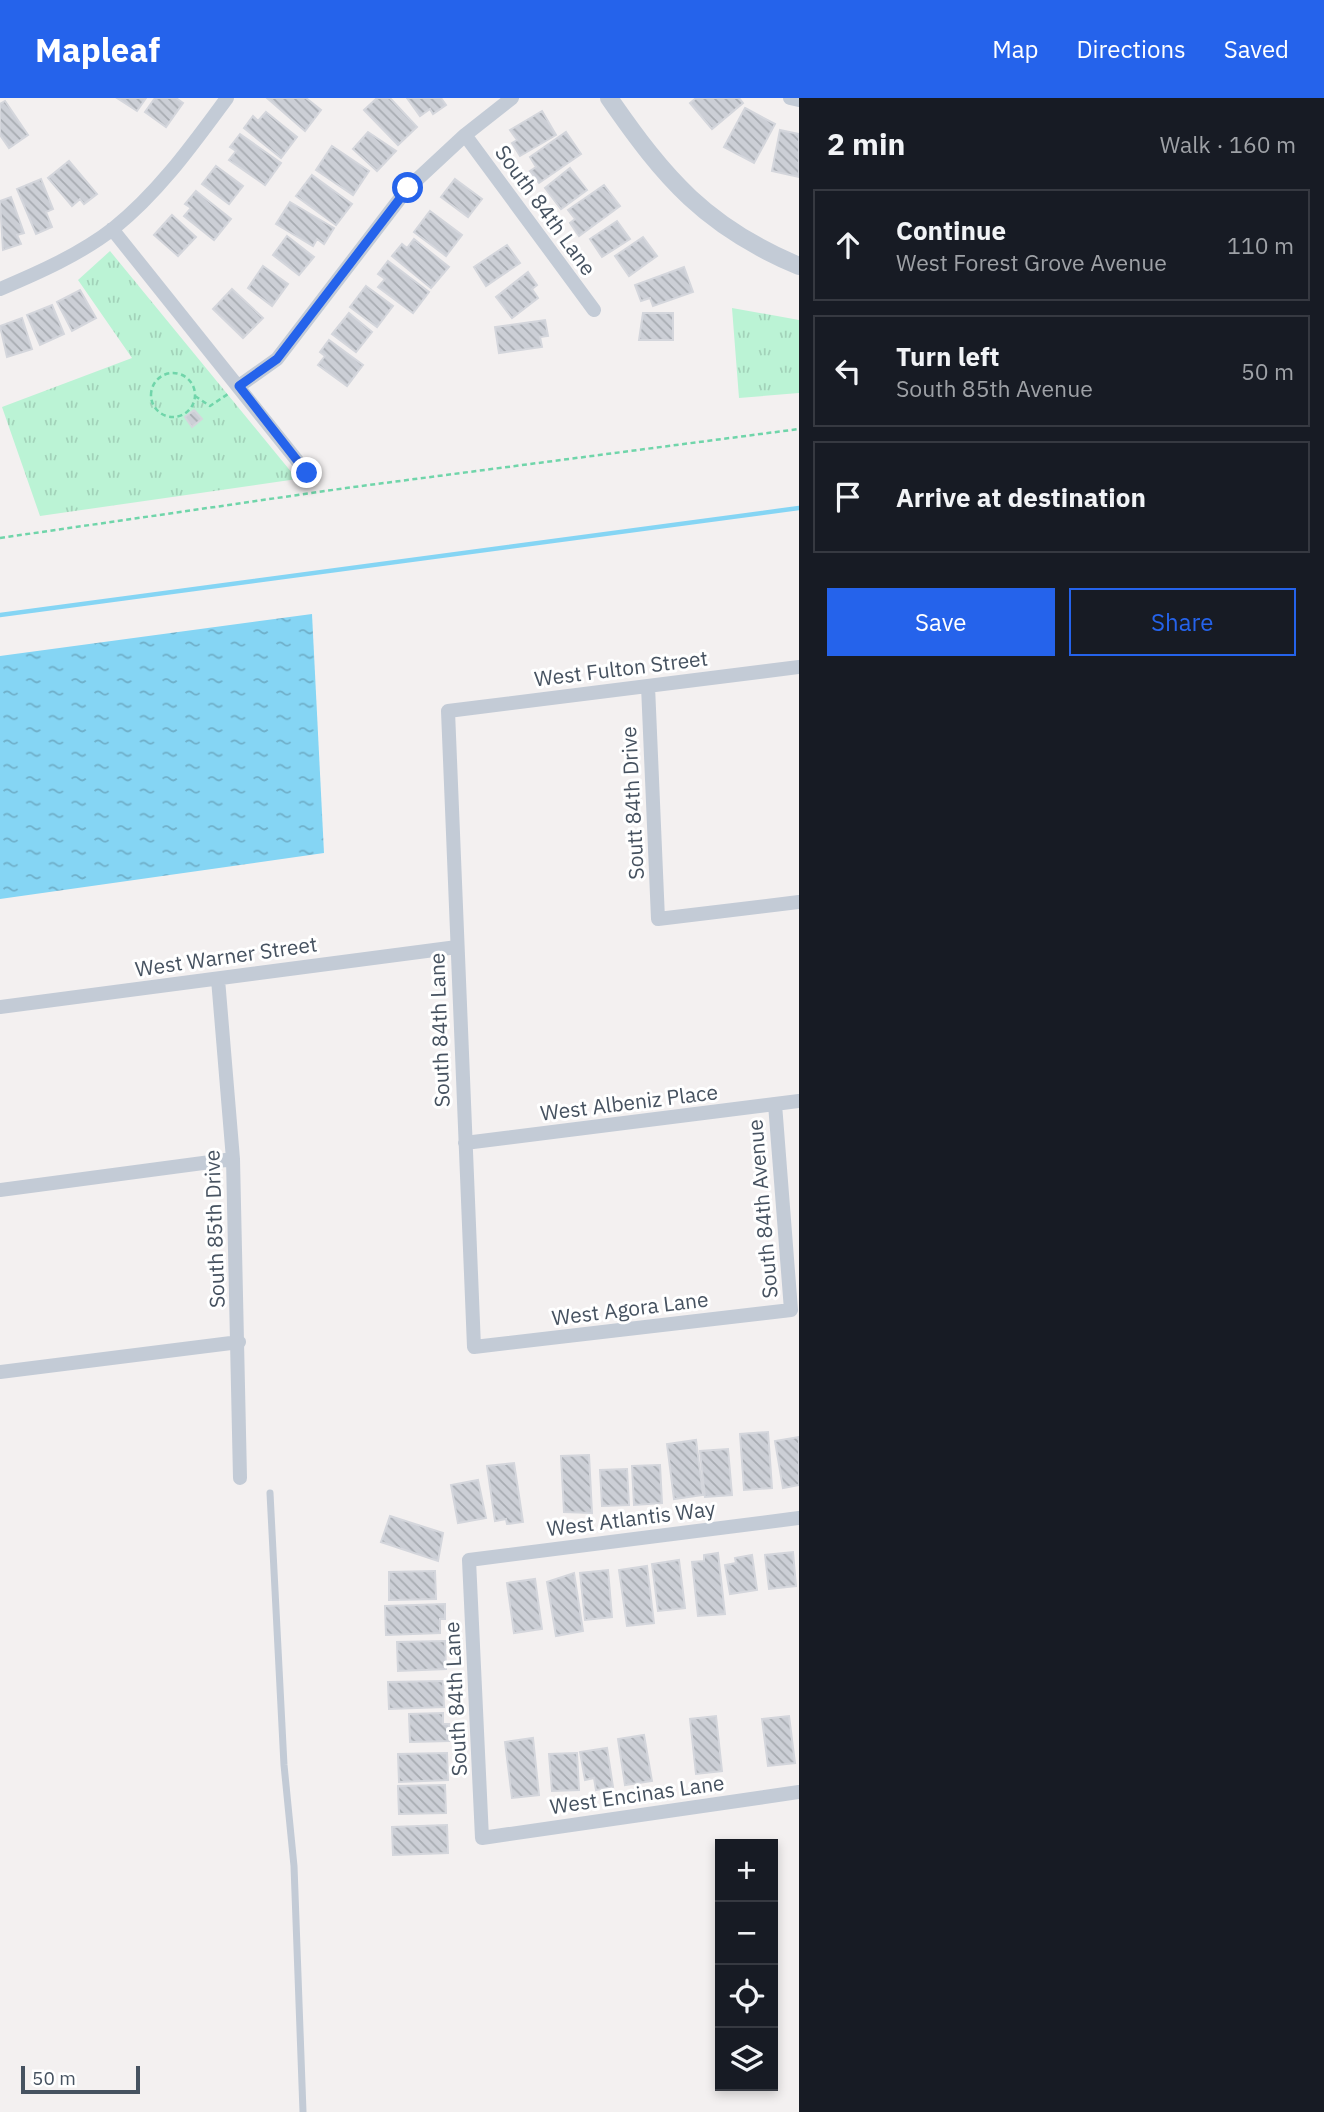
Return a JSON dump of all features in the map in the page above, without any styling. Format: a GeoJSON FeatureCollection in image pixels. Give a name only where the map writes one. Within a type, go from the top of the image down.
{"type":"FeatureCollection","features":[{"type":"Feature","properties":{"kind":"street"},"geometry":{"type":"LineString","coordinates":[[0,289],[41,272],[113,229],[150,194],[187,152],[227,98]]}},
{"type":"Feature","properties":{"kind":"street"},"geometry":{"type":"LineString","coordinates":[[239,386],[277,359],[408,188],[465,135],[512,98]]}},
{"type":"Feature","properties":{"kind":"street"},"geometry":{"type":"LineString","coordinates":[[610,98],[650,156],[688,198],[754,246],[799,266]]}},
{"type":"Feature","properties":{"kind":"street"},"geometry":{"type":"LineString","coordinates":[[790,98],[799,100]]}},
{"type":"Feature","properties":{"kind":"street","name":"South 84th Lane"},"geometry":{"type":"LineString","coordinates":[[465,135],[594,310]]}},
{"type":"Feature","properties":{"kind":"street"},"geometry":{"type":"LineString","coordinates":[[113,229],[307,473]]}},
{"type":"Feature","properties":{"kind":"street","name":"West Fulton Street"},"geometry":{"type":"LineString","coordinates":[[447,711],[799,667]]}},
{"type":"Feature","properties":{"kind":"street","name":"Soutt 84th Drive"},"geometry":{"type":"LineString","coordinates":[[648,686],[658,919],[799,902]]}},
{"type":"Feature","properties":{"kind":"street","name":"South 84th Lane"},"geometry":{"type":"LineString","coordinates":[[447,711],[474,1347]]}},
{"type":"Feature","properties":{"kind":"street","name":"West Warner Street"},"geometry":{"type":"LineString","coordinates":[[0,1007],[457,947]]}},
{"type":"Feature","properties":{"kind":"street","name":"South 85th Drive"},"geometry":{"type":"LineString","coordinates":[[218,979],[233,1159],[240,1478]]}},
{"type":"Feature","properties":{"kind":"street","name":"West Albeniz Place"},"geometry":{"type":"LineString","coordinates":[[465,1143],[799,1101]]}},
{"type":"Feature","properties":{"kind":"street","name":"South 84th Avenue"},"geometry":{"type":"LineString","coordinates":[[775,1104],[791,1311]]}},
{"type":"Feature","properties":{"kind":"street"},"geometry":{"type":"LineString","coordinates":[[0,1190],[233,1159]]}},
{"type":"Feature","properties":{"kind":"street","name":"West Agora Lane"},"geometry":{"type":"LineString","coordinates":[[474,1347],[791,1311]]}},
{"type":"Feature","properties":{"kind":"street"},"geometry":{"type":"LineString","coordinates":[[0,1373],[239,1342]]}},
{"type":"Feature","properties":{"kind":"street","name":"West Atlantis Way"},"geometry":{"type":"LineString","coordinates":[[469,1560],[799,1518]]}},
{"type":"Feature","properties":{"kind":"street","name":"South 84th Lane"},"geometry":{"type":"LineString","coordinates":[[469,1560],[482,1838]]}},
{"type":"Feature","properties":{"kind":"street","name":"West Encinas Lane"},"geometry":{"type":"LineString","coordinates":[[482,1838],[799,1792]]}},
{"type":"Feature","properties":{"kind":"lane"},"geometry":{"type":"LineString","coordinates":[[270,1493],[284,1765],[294,1866],[303,2112]]}},
{"type":"Feature","properties":{"kind":"path"},"geometry":{"type":"LineString","coordinates":[[195,396],[188,412],[176,417],[157,411],[151,394],[158,379],[174,373],[186,378],[195,396],[210,406],[239,386]]}},
{"type":"Feature","properties":{"kind":"path"},"geometry":{"type":"LineString","coordinates":[[0,538],[346,488],[799,429]]}},
{"type":"Feature","properties":{"kind":"green space"},"geometry":{"type":"Polygon","coordinates":[[[110,251],[297,479],[40,516],[2,407],[132,358],[78,280],[110,251]]]}},
{"type":"Feature","properties":{"kind":"green space"},"geometry":{"type":"Polygon","coordinates":[[[732,308],[799,320],[799,393],[739,398],[732,308]]]}},
{"type":"Feature","properties":{"kind":"water"},"geometry":{"type":"Polygon","coordinates":[[[312,614],[324,853],[0,899],[0,656],[312,614]]]}},
{"type":"Feature","properties":{"kind":"building"},"geometry":{"type":"Polygon","coordinates":[[[117,98],[146,98],[137,111],[117,98]]]}},
{"type":"Feature","properties":{"kind":"building"},"geometry":{"type":"Polygon","coordinates":[[[155,98],[176,98],[183,103],[166,127],[145,112],[155,98]]]}},
{"type":"Feature","properties":{"kind":"building"},"geometry":{"type":"Polygon","coordinates":[[[267,98],[306,98],[321,110],[305,131],[267,98]]]}},
{"type":"Feature","properties":{"kind":"building"},"geometry":{"type":"Polygon","coordinates":[[[377,98],[390,98],[417,127],[398,145],[364,110],[377,98]]]}},
{"type":"Feature","properties":{"kind":"building"},"geometry":{"type":"Polygon","coordinates":[[[407,98],[441,98],[446,105],[433,114],[430,109],[420,116],[407,98]]]}},
{"type":"Feature","properties":{"kind":"building"},"geometry":{"type":"Polygon","coordinates":[[[696,98],[739,98],[743,103],[712,129],[690,103],[696,98]]]}},
{"type":"Feature","properties":{"kind":"building"},"geometry":{"type":"Polygon","coordinates":[[[5,101],[28,135],[9,148],[0,135],[0,104],[5,101]]]}},
{"type":"Feature","properties":{"kind":"building"},"geometry":{"type":"Polygon","coordinates":[[[745,108],[775,124],[754,163],[724,147],[745,108]]]}},
{"type":"Feature","properties":{"kind":"building"},"geometry":{"type":"Polygon","coordinates":[[[542,111],[556,135],[520,156],[512,143],[517,140],[510,130],[542,111]]]}},
{"type":"Feature","properties":{"kind":"building"},"geometry":{"type":"Polygon","coordinates":[[[266,112],[297,137],[281,158],[244,128],[253,116],[258,121],[266,112]]]}},
{"type":"Feature","properties":{"kind":"building"},"geometry":{"type":"Polygon","coordinates":[[[780,130],[799,134],[799,177],[772,171],[780,130]]]}},
{"type":"Feature","properties":{"kind":"building"},"geometry":{"type":"Polygon","coordinates":[[[368,132],[396,151],[377,171],[353,149],[368,132]]]}},
{"type":"Feature","properties":{"kind":"building"},"geometry":{"type":"Polygon","coordinates":[[[566,132],[581,154],[539,183],[530,171],[536,167],[530,157],[566,132]]]}},
{"type":"Feature","properties":{"kind":"building"},"geometry":{"type":"Polygon","coordinates":[[[240,134],[281,163],[265,185],[229,160],[236,151],[230,147],[240,134]]]}},
{"type":"Feature","properties":{"kind":"building"},"geometry":{"type":"Polygon","coordinates":[[[332,146],[369,171],[353,195],[316,170],[332,146]]]}},
{"type":"Feature","properties":{"kind":"building"},"geometry":{"type":"Polygon","coordinates":[[[69,161],[97,194],[84,204],[80,199],[72,206],[48,178],[69,161]]]}},
{"type":"Feature","properties":{"kind":"building"},"geometry":{"type":"Polygon","coordinates":[[[216,166],[243,186],[229,204],[202,184],[216,166]]]}},
{"type":"Feature","properties":{"kind":"building"},"geometry":{"type":"Polygon","coordinates":[[[570,168],[587,190],[561,209],[545,188],[570,168]]]}},
{"type":"Feature","properties":{"kind":"building"},"geometry":{"type":"Polygon","coordinates":[[[312,175],[352,204],[336,225],[296,196],[312,175]]]}},
{"type":"Feature","properties":{"kind":"building"},"geometry":{"type":"Polygon","coordinates":[[[41,179],[53,209],[46,212],[52,227],[36,234],[17,189],[41,179]]]}},
{"type":"Feature","properties":{"kind":"building"},"geometry":{"type":"Polygon","coordinates":[[[455,179],[482,199],[468,217],[441,197],[455,179]]]}},
{"type":"Feature","properties":{"kind":"building"},"geometry":{"type":"Polygon","coordinates":[[[604,185],[620,206],[579,236],[570,223],[575,219],[568,210],[604,185]]]}},
{"type":"Feature","properties":{"kind":"building"},"geometry":{"type":"Polygon","coordinates":[[[196,191],[231,219],[214,240],[184,216],[191,208],[185,204],[196,191]]]}},
{"type":"Feature","properties":{"kind":"building"},"geometry":{"type":"Polygon","coordinates":[[[11,197],[24,233],[17,235],[21,244],[3,250],[0,201],[11,197]]]}},
{"type":"Feature","properties":{"kind":"building"},"geometry":{"type":"Polygon","coordinates":[[[290,202],[334,228],[324,244],[317,239],[313,246],[276,224],[290,202]]]}},
{"type":"Feature","properties":{"kind":"building"},"geometry":{"type":"Polygon","coordinates":[[[430,211],[462,235],[446,256],[414,232],[430,211]]]}},
{"type":"Feature","properties":{"kind":"building"},"geometry":{"type":"Polygon","coordinates":[[[172,215],[196,237],[178,256],[154,235],[172,215]]]}},
{"type":"Feature","properties":{"kind":"building"},"geometry":{"type":"Polygon","coordinates":[[[617,221],[630,239],[602,257],[590,239],[617,221]]]}},
{"type":"Feature","properties":{"kind":"building"},"geometry":{"type":"Polygon","coordinates":[[[287,236],[314,257],[299,275],[273,255],[287,236]]]}},
{"type":"Feature","properties":{"kind":"building"},"geometry":{"type":"Polygon","coordinates":[[[643,237],[657,256],[629,276],[615,256],[643,237]]]}},
{"type":"Feature","properties":{"kind":"building"},"geometry":{"type":"Polygon","coordinates":[[[414,239],[449,267],[431,288],[392,256],[402,244],[407,248],[414,239]]]}},
{"type":"Feature","properties":{"kind":"building"},"geometry":{"type":"Polygon","coordinates":[[[507,245],[520,263],[486,286],[474,267],[507,245]]]}},
{"type":"Feature","properties":{"kind":"building"},"geometry":{"type":"Polygon","coordinates":[[[388,261],[429,292],[413,313],[378,287],[385,279],[378,274],[388,261]]]}},
{"type":"Feature","properties":{"kind":"building"},"geometry":{"type":"Polygon","coordinates":[[[263,266],[288,284],[272,306],[248,288],[263,266]]]}},
{"type":"Feature","properties":{"kind":"building"},"geometry":{"type":"Polygon","coordinates":[[[684,267],[693,292],[653,306],[650,298],[641,301],[635,285],[684,267]]]}},
{"type":"Feature","properties":{"kind":"building"},"geometry":{"type":"Polygon","coordinates":[[[528,272],[537,285],[532,289],[538,298],[512,318],[496,297],[528,272]]]}},
{"type":"Feature","properties":{"kind":"building"},"geometry":{"type":"Polygon","coordinates":[[[366,286],[393,306],[377,327],[350,307],[366,286]]]}},
{"type":"Feature","properties":{"kind":"building"},"geometry":{"type":"Polygon","coordinates":[[[232,289],[263,318],[243,338],[213,309],[232,289]]]}},
{"type":"Feature","properties":{"kind":"building"},"geometry":{"type":"Polygon","coordinates":[[[80,290],[96,318],[72,331],[57,302],[80,290]]]}},
{"type":"Feature","properties":{"kind":"building"},"geometry":{"type":"Polygon","coordinates":[[[52,305],[64,334],[40,345],[27,315],[52,305]]]}},
{"type":"Feature","properties":{"kind":"building"},"geometry":{"type":"Polygon","coordinates":[[[349,313],[372,332],[356,352],[332,334],[349,313]]]}},
{"type":"Feature","properties":{"kind":"building"},"geometry":{"type":"Polygon","coordinates":[[[643,313],[673,313],[673,340],[639,340],[643,313]]]}},
{"type":"Feature","properties":{"kind":"building"},"geometry":{"type":"Polygon","coordinates":[[[22,318],[32,349],[7,357],[0,326],[22,318]]]}},
{"type":"Feature","properties":{"kind":"building"},"geometry":{"type":"Polygon","coordinates":[[[545,320],[548,336],[540,337],[542,347],[499,353],[495,327],[545,320]]]}},
{"type":"Feature","properties":{"kind":"building"},"geometry":{"type":"Polygon","coordinates":[[[329,340],[363,365],[347,386],[318,365],[325,356],[320,352],[329,340]]]}},
{"type":"Feature","properties":{"kind":"building"},"geometry":{"type":"Polygon","coordinates":[[[194,410],[202,419],[192,427],[185,417],[194,410]]]}},
{"type":"Feature","properties":{"kind":"building"},"geometry":{"type":"Polygon","coordinates":[[[768,1432],[772,1488],[744,1490],[740,1434],[768,1432]]]}},
{"type":"Feature","properties":{"kind":"building"},"geometry":{"type":"Polygon","coordinates":[[[799,1437],[799,1485],[783,1488],[775,1441],[799,1437]]]}},
{"type":"Feature","properties":{"kind":"building"},"geometry":{"type":"Polygon","coordinates":[[[696,1440],[703,1495],[674,1499],[667,1444],[696,1440]]]}},
{"type":"Feature","properties":{"kind":"building"},"geometry":{"type":"Polygon","coordinates":[[[728,1449],[732,1495],[705,1497],[700,1451],[728,1449]]]}},
{"type":"Feature","properties":{"kind":"building"},"geometry":{"type":"Polygon","coordinates":[[[589,1455],[592,1513],[564,1512],[561,1456],[589,1455]]]}},
{"type":"Feature","properties":{"kind":"building"},"geometry":{"type":"Polygon","coordinates":[[[514,1463],[523,1522],[507,1524],[506,1519],[495,1521],[487,1466],[514,1463]]]}},
{"type":"Feature","properties":{"kind":"building"},"geometry":{"type":"Polygon","coordinates":[[[660,1465],[662,1503],[634,1505],[632,1466],[660,1465]]]}},
{"type":"Feature","properties":{"kind":"building"},"geometry":{"type":"Polygon","coordinates":[[[627,1469],[629,1505],[602,1506],[600,1470],[627,1469]]]}},
{"type":"Feature","properties":{"kind":"building"},"geometry":{"type":"Polygon","coordinates":[[[478,1480],[486,1518],[458,1523],[451,1485],[478,1480]]]}},
{"type":"Feature","properties":{"kind":"building"},"geometry":{"type":"Polygon","coordinates":[[[390,1516],[443,1533],[438,1561],[381,1542],[390,1516]]]}},
{"type":"Feature","properties":{"kind":"building"},"geometry":{"type":"Polygon","coordinates":[[[793,1552],[796,1586],[769,1589],[765,1555],[793,1552]]]}},
{"type":"Feature","properties":{"kind":"building"},"geometry":{"type":"Polygon","coordinates":[[[718,1553],[725,1614],[698,1616],[692,1562],[704,1561],[704,1555],[718,1553]]]}},
{"type":"Feature","properties":{"kind":"building"},"geometry":{"type":"Polygon","coordinates":[[[752,1555],[757,1590],[730,1594],[725,1565],[736,1563],[735,1558],[752,1555]]]}},
{"type":"Feature","properties":{"kind":"building"},"geometry":{"type":"Polygon","coordinates":[[[679,1560],[685,1608],[658,1611],[652,1564],[679,1560]]]}},
{"type":"Feature","properties":{"kind":"building"},"geometry":{"type":"Polygon","coordinates":[[[647,1566],[654,1623],[627,1626],[619,1570],[647,1566]]]}},
{"type":"Feature","properties":{"kind":"building"},"geometry":{"type":"Polygon","coordinates":[[[608,1570],[612,1617],[585,1620],[580,1573],[608,1570]]]}},
{"type":"Feature","properties":{"kind":"building"},"geometry":{"type":"Polygon","coordinates":[[[435,1571],[436,1599],[389,1600],[389,1572],[435,1571]]]}},
{"type":"Feature","properties":{"kind":"building"},"geometry":{"type":"Polygon","coordinates":[[[574,1573],[583,1631],[556,1636],[547,1582],[574,1573]]]}},
{"type":"Feature","properties":{"kind":"building"},"geometry":{"type":"Polygon","coordinates":[[[535,1579],[542,1629],[514,1633],[507,1583],[535,1579]]]}},
{"type":"Feature","properties":{"kind":"building"},"geometry":{"type":"Polygon","coordinates":[[[445,1604],[445,1619],[440,1619],[440,1633],[386,1635],[385,1606],[445,1604]]]}},
{"type":"Feature","properties":{"kind":"building"},"geometry":{"type":"Polygon","coordinates":[[[445,1641],[446,1669],[398,1671],[397,1642],[445,1641]]]}},
{"type":"Feature","properties":{"kind":"building"},"geometry":{"type":"Polygon","coordinates":[[[443,1681],[444,1707],[389,1709],[388,1682],[443,1681]]]}},
{"type":"Feature","properties":{"kind":"building"},"geometry":{"type":"Polygon","coordinates":[[[443,1713],[443,1724],[449,1724],[449,1741],[410,1742],[409,1714],[443,1713]]]}},
{"type":"Feature","properties":{"kind":"building"},"geometry":{"type":"Polygon","coordinates":[[[716,1716],[722,1771],[696,1774],[690,1719],[716,1716]]]}},
{"type":"Feature","properties":{"kind":"building"},"geometry":{"type":"Polygon","coordinates":[[[789,1716],[795,1763],[768,1766],[762,1719],[789,1716]]]}},
{"type":"Feature","properties":{"kind":"building"},"geometry":{"type":"Polygon","coordinates":[[[644,1735],[652,1781],[625,1785],[618,1739],[644,1735]]]}},
{"type":"Feature","properties":{"kind":"building"},"geometry":{"type":"Polygon","coordinates":[[[533,1738],[539,1795],[512,1798],[505,1742],[533,1738]]]}},
{"type":"Feature","properties":{"kind":"building"},"geometry":{"type":"Polygon","coordinates":[[[607,1748],[613,1787],[596,1790],[594,1778],[585,1780],[580,1752],[607,1748]]]}},
{"type":"Feature","properties":{"kind":"building"},"geometry":{"type":"Polygon","coordinates":[[[447,1753],[448,1780],[399,1782],[398,1754],[447,1753]]]}},
{"type":"Feature","properties":{"kind":"building"},"geometry":{"type":"Polygon","coordinates":[[[577,1753],[579,1790],[552,1791],[549,1754],[577,1753]]]}},
{"type":"Feature","properties":{"kind":"building"},"geometry":{"type":"Polygon","coordinates":[[[445,1785],[446,1813],[399,1814],[398,1786],[445,1785]]]}},
{"type":"Feature","properties":{"kind":"building"},"geometry":{"type":"Polygon","coordinates":[[[447,1825],[448,1853],[393,1855],[392,1827],[447,1825]]]}},
{"type":"Feature","properties":{"kind":"waterway"},"geometry":{"type":"LineString","coordinates":[[0,615],[799,508]]}},
{"type":"Feature","properties":{"kind":"route"},"geometry":{"type":"LineString","coordinates":[[307,473],[239,386],[277,359],[408,188]]}}]}
